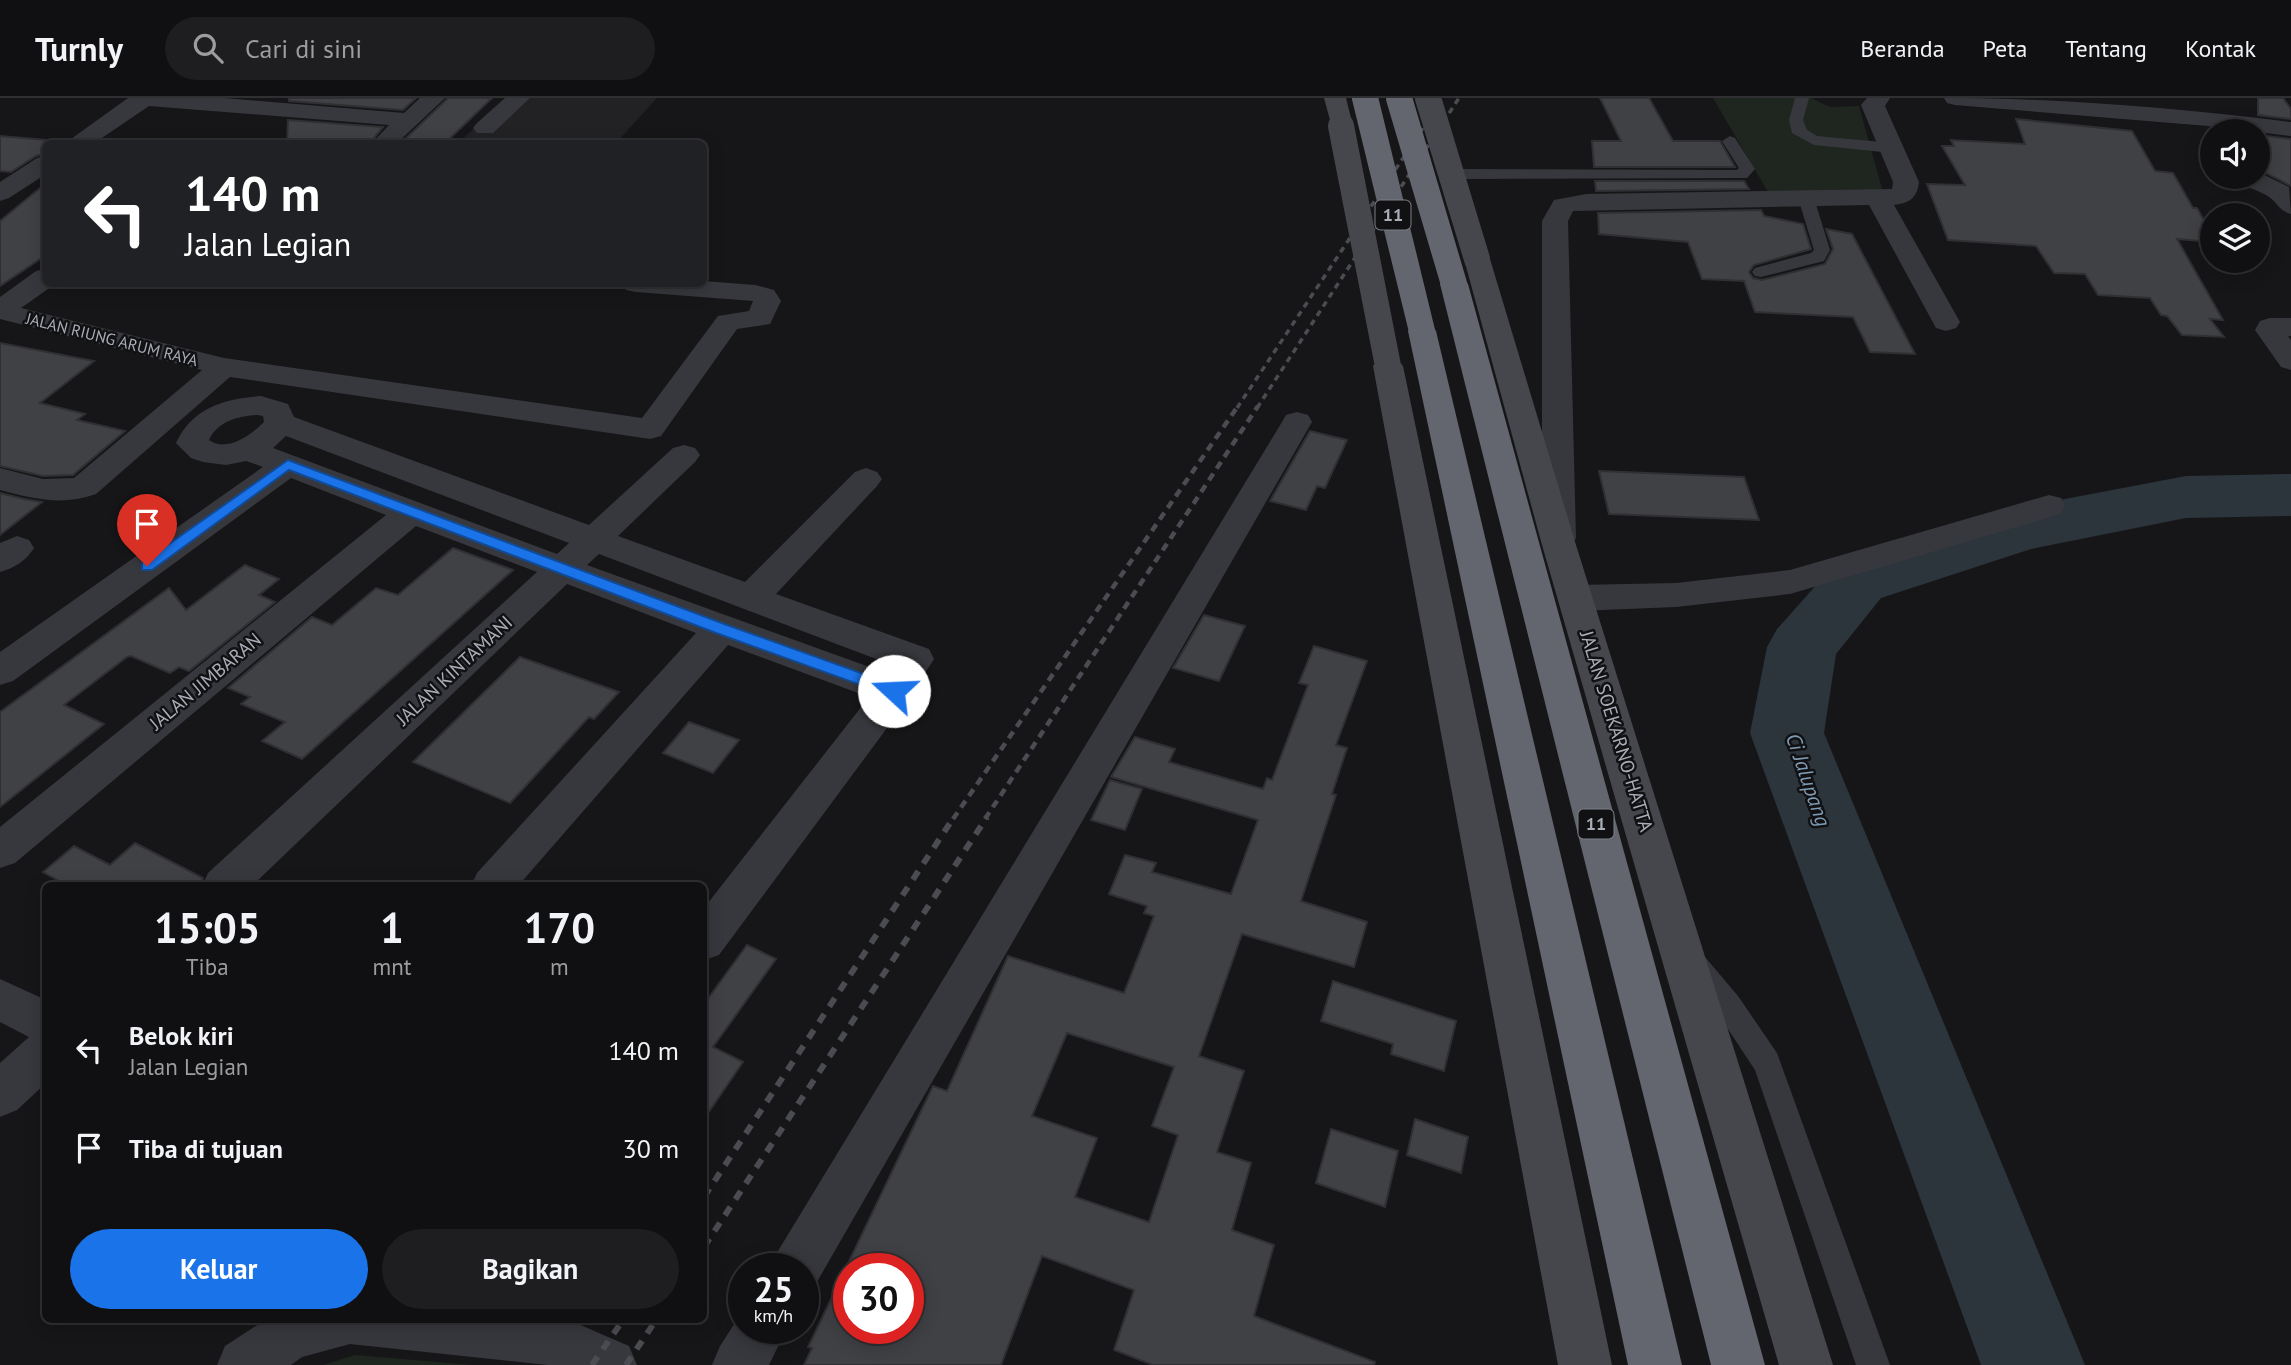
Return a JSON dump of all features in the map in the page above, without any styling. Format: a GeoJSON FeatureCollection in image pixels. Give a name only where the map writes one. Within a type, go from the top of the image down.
{"type":"FeatureCollection","features":[{"type":"Feature","properties":{"kind":"highway","name":"11"},"geometry":{"type":"LineString","coordinates":[[1365,98],[1422,331],[1655,1365]]}},
{"type":"Feature","properties":{"kind":"highway","name":"JALAN SOEKARNO-HATTA"},"geometry":{"type":"LineString","coordinates":[[1399,98],[1466,271],[1738,1365]]}},
{"type":"Feature","properties":{"kind":"main road"},"geometry":{"type":"LineString","coordinates":[[1335,98],[1585,1365]]}},
{"type":"Feature","properties":{"kind":"main road","name":"JALAN SOEKARNO-HATTA"},"geometry":{"type":"LineString","coordinates":[[1428,98],[1451,174],[1466,271],[1577,598],[1805,1365]]}},
{"type":"Feature","properties":{"kind":"street"},"geometry":{"type":"LineString","coordinates":[[82,140],[143,98],[409,120]]}},
{"type":"Feature","properties":{"kind":"street"},"geometry":{"type":"LineString","coordinates":[[386,140],[434,98]]}},
{"type":"Feature","properties":{"kind":"street"},"geometry":{"type":"LineString","coordinates":[[485,128],[519,98]]}},
{"type":"Feature","properties":{"kind":"street"},"geometry":{"type":"LineString","coordinates":[[1559,545],[1555,221],[1563,205],[1586,202],[1897,197],[1905,193],[1906,182],[1873,105],[1879,98]]}},
{"type":"Feature","properties":{"kind":"street"},"geometry":{"type":"LineString","coordinates":[[1955,98],[2047,102],[2200,123]]}},
{"type":"Feature","properties":{"kind":"street"},"geometry":{"type":"LineString","coordinates":[[2270,128],[2291,129]]}},
{"type":"Feature","properties":{"kind":"street"},"geometry":{"type":"LineString","coordinates":[[0,194],[42,166]]}},
{"type":"Feature","properties":{"kind":"street"},"geometry":{"type":"LineString","coordinates":[[2270,187],[2280,192],[2291,206]]}},
{"type":"Feature","properties":{"kind":"street"},"geometry":{"type":"LineString","coordinates":[[1878,199],[1946,322]]}},
{"type":"Feature","properties":{"kind":"street"},"geometry":{"type":"LineString","coordinates":[[0,310],[42,280]]}},
{"type":"Feature","properties":{"kind":"street","name":"JALAN RIUNG ARUM RAYA"},"geometry":{"type":"LineString","coordinates":[[0,310],[236,369],[650,429],[729,322],[760,318],[766,308],[767,301],[764,296],[755,293],[676,287]]}},
{"type":"Feature","properties":{"kind":"street"},"geometry":{"type":"LineString","coordinates":[[2291,327],[2274,326],[2269,330],[2291,361]]}},
{"type":"Feature","properties":{"kind":"street"},"geometry":{"type":"LineString","coordinates":[[0,479],[60,493],[72,492],[85,486],[151,430],[236,369],[270,414],[269,438],[248,450],[223,455],[202,453],[192,443],[197,429],[213,416],[237,407],[270,414],[752,597],[905,675]]}},
{"type":"Feature","properties":{"kind":"street"},"geometry":{"type":"LineString","coordinates":[[805,1253],[1297,422]]}},
{"type":"Feature","properties":{"kind":"street"},"geometry":{"type":"LineString","coordinates":[[151,430],[197,429]]}},
{"type":"Feature","properties":{"kind":"street"},"geometry":{"type":"LineString","coordinates":[[248,450],[721,629],[905,675]]}},
{"type":"Feature","properties":{"kind":"street","name":"JALAN KINTAMANI"},"geometry":{"type":"LineString","coordinates":[[227,882],[684,455]]}},
{"type":"Feature","properties":{"kind":"street"},"geometry":{"type":"LineString","coordinates":[[6,660],[288,465]]}},
{"type":"Feature","properties":{"kind":"street"},"geometry":{"type":"LineString","coordinates":[[752,597],[866,479]]}},
{"type":"Feature","properties":{"kind":"street"},"geometry":{"type":"LineString","coordinates":[[1577,598],[1676,594],[1790,582],[2049,506]]}},
{"type":"Feature","properties":{"kind":"street","name":"JALAN JIMBARAN"},"geometry":{"type":"LineString","coordinates":[[0,851],[411,512]]}},
{"type":"Feature","properties":{"kind":"street"},"geometry":{"type":"LineString","coordinates":[[496,882],[721,629]]}},
{"type":"Feature","properties":{"kind":"street"},"geometry":{"type":"LineString","coordinates":[[707,937],[905,675]]}},
{"type":"Feature","properties":{"kind":"street"},"geometry":{"type":"LineString","coordinates":[[0,999],[42,1021]]}},
{"type":"Feature","properties":{"kind":"street"},"geometry":{"type":"LineString","coordinates":[[0,1094],[42,1056]]}},
{"type":"Feature","properties":{"kind":"street"},"geometry":{"type":"LineString","coordinates":[[244,1365],[290,1334],[332,1323]]}},
{"type":"Feature","properties":{"kind":"street"},"geometry":{"type":"LineString","coordinates":[[393,1323],[549,1338],[610,1365]]}},
{"type":"Feature","properties":{"kind":"street"},"geometry":{"type":"LineString","coordinates":[[739,1365],[751,1344]]}},
{"type":"Feature","properties":{"kind":"lane"},"geometry":{"type":"LineString","coordinates":[[1802,98],[1797,120],[1800,133],[1814,140],[1892,148]]}},
{"type":"Feature","properties":{"kind":"lane"},"geometry":{"type":"LineString","coordinates":[[1451,174],[1741,175],[1747,169],[1746,164],[1730,141]]}},
{"type":"Feature","properties":{"kind":"lane"},"geometry":{"type":"LineString","coordinates":[[1761,272],[1818,257],[1822,250],[1806,198]]}},
{"type":"Feature","properties":{"kind":"lane"},"geometry":{"type":"LineString","coordinates":[[1682,949],[1728,1006],[1767,1063],[1873,1365]]}},
{"type":"Feature","properties":{"kind":"shaded area"},"geometry":{"type":"Polygon","coordinates":[[[507,98],[657,98],[619,140],[461,140],[507,98]]]}},
{"type":"Feature","properties":{"kind":"shaded area"},"geometry":{"type":"Polygon","coordinates":[[[1713,98],[1811,98],[1830,107],[1859,106],[1884,196],[1772,199],[1713,98]]]}},
{"type":"Feature","properties":{"kind":"shaded area"},"geometry":{"type":"Polygon","coordinates":[[[355,1355],[473,1365],[323,1365],[355,1355]]]}},
{"type":"Feature","properties":{"kind":"building"},"geometry":{"type":"Polygon","coordinates":[[[289,98],[416,98],[403,110],[289,101],[289,98]]]}},
{"type":"Feature","properties":{"kind":"building"},"geometry":{"type":"Polygon","coordinates":[[[448,98],[492,98],[448,140],[404,140],[448,98]]]}},
{"type":"Feature","properties":{"kind":"building"},"geometry":{"type":"Polygon","coordinates":[[[1600,98],[1649,98],[1673,141],[1720,141],[1735,167],[1594,167],[1592,141],[1621,141],[1600,98]]]}},
{"type":"Feature","properties":{"kind":"building"},"geometry":{"type":"Polygon","coordinates":[[[2258,98],[2283,98],[2291,109],[2291,119],[2258,115],[2258,98]]]}},
{"type":"Feature","properties":{"kind":"building"},"geometry":{"type":"Polygon","coordinates":[[[2016,119],[2132,131],[2155,171],[2173,173],[2193,208],[2197,208],[2200,213],[2200,241],[2177,239],[2223,320],[2210,319],[2224,337],[2182,335],[2167,316],[2161,315],[2150,298],[2098,295],[2085,274],[2054,273],[2036,246],[1948,240],[1927,184],[1965,185],[1942,146],[1954,146],[1951,140],[2025,144],[2016,119]]]}},
{"type":"Feature","properties":{"kind":"building"},"geometry":{"type":"Polygon","coordinates":[[[288,120],[383,127],[374,138],[375,140],[287,140],[288,120]]]}},
{"type":"Feature","properties":{"kind":"building"},"geometry":{"type":"Polygon","coordinates":[[[0,136],[46,140],[42,140],[42,154],[11,172],[0,171],[0,136]]]}},
{"type":"Feature","properties":{"kind":"building"},"geometry":{"type":"Polygon","coordinates":[[[2270,136],[2291,139],[2291,186],[2270,175],[2270,136]]]}},
{"type":"Feature","properties":{"kind":"building"},"geometry":{"type":"Polygon","coordinates":[[[1595,181],[1744,181],[1749,189],[1596,191],[1595,181]]]}},
{"type":"Feature","properties":{"kind":"building"},"geometry":{"type":"Polygon","coordinates":[[[42,186],[42,258],[0,286],[0,221],[42,186]]]}},
{"type":"Feature","properties":{"kind":"building"},"geometry":{"type":"Polygon","coordinates":[[[1761,210],[1764,216],[1803,224],[1811,249],[1754,265],[1749,272],[1753,278],[1762,280],[1825,264],[1833,249],[1826,229],[1852,234],[1915,354],[1870,352],[1853,317],[1755,312],[1744,281],[1702,279],[1688,242],[1599,234],[1598,213],[1761,210]]]}},
{"type":"Feature","properties":{"kind":"building"},"geometry":{"type":"Polygon","coordinates":[[[0,343],[94,361],[40,403],[85,414],[77,420],[125,431],[73,475],[43,476],[0,466],[0,343]]]}},
{"type":"Feature","properties":{"kind":"building"},"geometry":{"type":"Polygon","coordinates":[[[1310,431],[1347,440],[1325,488],[1317,486],[1306,510],[1270,501],[1310,431]]]}},
{"type":"Feature","properties":{"kind":"building"},"geometry":{"type":"Polygon","coordinates":[[[1599,471],[1744,477],[1759,520],[1609,514],[1599,471]]]}},
{"type":"Feature","properties":{"kind":"building"},"geometry":{"type":"Polygon","coordinates":[[[0,493],[24,499],[42,502],[0,535],[0,493]]]}},
{"type":"Feature","properties":{"kind":"building"},"geometry":{"type":"Polygon","coordinates":[[[453,548],[513,570],[302,759],[262,741],[285,722],[241,704],[250,697],[228,688],[312,617],[332,625],[376,588],[398,595],[453,548]]]}},
{"type":"Feature","properties":{"kind":"building"},"geometry":{"type":"Polygon","coordinates":[[[245,565],[279,579],[259,595],[275,602],[189,671],[179,667],[170,673],[131,656],[127,657],[64,705],[104,724],[0,807],[0,712],[169,588],[186,610],[245,565]]]}},
{"type":"Feature","properties":{"kind":"building"},"geometry":{"type":"Polygon","coordinates":[[[1204,615],[1245,626],[1219,681],[1173,668],[1204,615]]]}},
{"type":"Feature","properties":{"kind":"building"},"geometry":{"type":"Polygon","coordinates":[[[1314,646],[1367,661],[1336,745],[1347,748],[1332,794],[1336,795],[1301,901],[1367,922],[1354,967],[1242,934],[1199,1056],[1244,1071],[1217,1152],[1251,1163],[1232,1230],[1274,1245],[1254,1316],[1375,1362],[1374,1365],[1153,1365],[1114,1350],[1134,1290],[1042,1256],[1001,1365],[804,1365],[812,1348],[808,1347],[809,1344],[819,1344],[819,1324],[833,1295],[833,1344],[924,1344],[924,1253],[853,1253],[933,1086],[947,1091],[1008,956],[1124,993],[1154,916],[1144,913],[1147,906],[1109,894],[1125,855],[1156,863],[1152,872],[1231,894],[1258,820],[1111,777],[1135,737],[1175,749],[1169,762],[1263,789],[1267,778],[1272,780],[1308,685],[1299,683],[1314,646]],[[1067,1033],[1032,1116],[1097,1138],[1075,1197],[1149,1222],[1178,1135],[1152,1126],[1174,1067],[1067,1033]]]}},
{"type":"Feature","properties":{"kind":"building"},"geometry":{"type":"Polygon","coordinates":[[[520,657],[619,692],[594,719],[589,717],[510,803],[413,762],[520,657]]]}},
{"type":"Feature","properties":{"kind":"building"},"geometry":{"type":"Polygon","coordinates":[[[689,722],[739,740],[713,773],[663,753],[689,722]]]}},
{"type":"Feature","properties":{"kind":"building"},"geometry":{"type":"Polygon","coordinates":[[[1110,780],[1142,789],[1125,830],[1091,820],[1110,780]]]}},
{"type":"Feature","properties":{"kind":"building"},"geometry":{"type":"Polygon","coordinates":[[[135,843],[203,878],[202,882],[61,882],[43,872],[74,846],[110,865],[135,843]]]}},
{"type":"Feature","properties":{"kind":"building"},"geometry":{"type":"Polygon","coordinates":[[[747,945],[776,959],[713,1047],[743,1062],[707,1115],[707,1000],[747,945]]]}},
{"type":"Feature","properties":{"kind":"building"},"geometry":{"type":"Polygon","coordinates":[[[1333,981],[1456,1021],[1444,1071],[1391,1054],[1393,1044],[1321,1021],[1333,981]]]}},
{"type":"Feature","properties":{"kind":"building"},"geometry":{"type":"Polygon","coordinates":[[[1415,1119],[1468,1137],[1461,1173],[1407,1155],[1415,1119]]]}},
{"type":"Feature","properties":{"kind":"building"},"geometry":{"type":"Polygon","coordinates":[[[1331,1129],[1398,1151],[1385,1207],[1316,1183],[1331,1129]]]}},
{"type":"Feature","properties":{"kind":"waterway","name":"Ci Jalupang"},"geometry":{"type":"LineString","coordinates":[[2033,1365],[1787,733],[1802,647],[1858,581],[2023,529],[2186,497],[2291,495]]}},
{"type":"Feature","properties":{"kind":"railway"},"geometry":{"type":"LineString","coordinates":[[1237,408],[1443,98]]}},
{"type":"Feature","properties":{"kind":"railway"},"geometry":{"type":"LineString","coordinates":[[1257,408],[1459,98]]}},
{"type":"Feature","properties":{"kind":"railway"},"geometry":{"type":"LineString","coordinates":[[953,819],[1238,406]]}},
{"type":"Feature","properties":{"kind":"railway"},"geometry":{"type":"LineString","coordinates":[[985,819],[1258,406]]}},
{"type":"Feature","properties":{"kind":"railway"},"geometry":{"type":"LineString","coordinates":[[707,1192],[954,817]]}},
{"type":"Feature","properties":{"kind":"railway"},"geometry":{"type":"LineString","coordinates":[[707,1242],[987,817]]}},
{"type":"Feature","properties":{"kind":"railway"},"geometry":{"type":"LineString","coordinates":[[592,1365],[621,1323]]}},
{"type":"Feature","properties":{"kind":"railway"},"geometry":{"type":"LineString","coordinates":[[626,1365],[654,1323]]}},
{"type":"Feature","properties":{"kind":"route"},"geometry":{"type":"LineString","coordinates":[[147,566],[288,465],[721,629],[894,691]]}}]}
